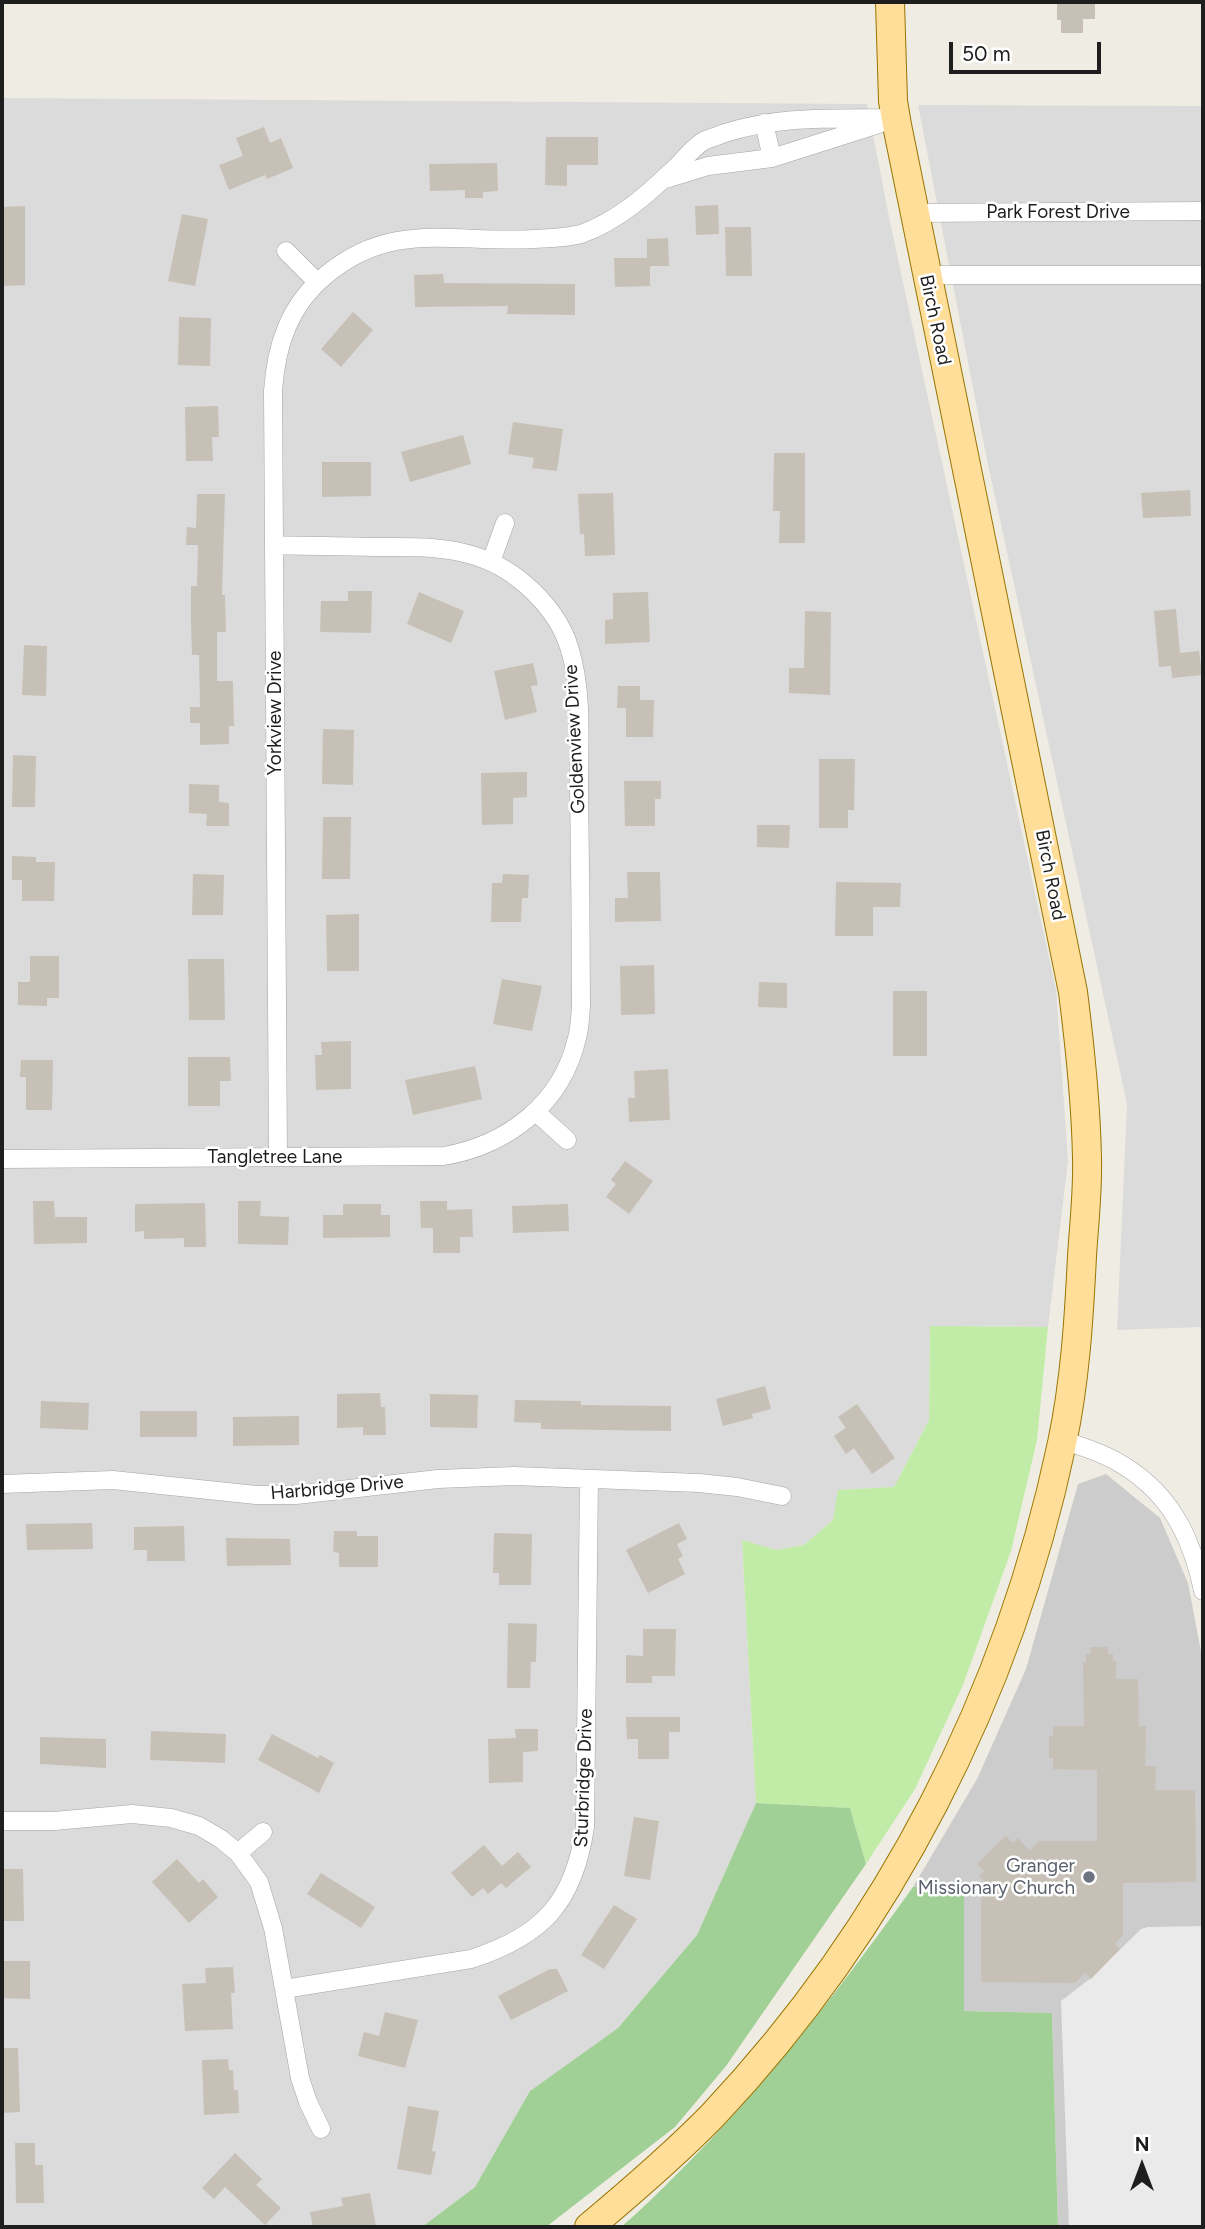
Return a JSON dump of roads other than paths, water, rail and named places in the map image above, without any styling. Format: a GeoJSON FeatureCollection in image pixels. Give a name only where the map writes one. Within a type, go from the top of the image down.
{"type":"FeatureCollection","features":[{"type":"Feature","properties":{"kind":"main road","name":"Birch Road"},"geometry":{"type":"LineString","coordinates":[[589,2227],[671,2156],[740,2086],[833,1969],[895,1875],[960,1754],[999,1664],[1037,1549],[1063,1440],[1076,1339],[1087,1161],[1081,1060],[1073,992],[1044,841],[925,275],[894,110],[890,2]]}},
{"type":"Feature","properties":{"kind":"street","name":"Yorkview Drive"},"geometry":{"type":"LineString","coordinates":[[278,1156],[272,391],[275,361],[286,326],[317,282],[349,257],[377,244],[411,237],[525,240],[579,234],[601,226],[625,212],[703,141],[764,123],[894,110]]}},
{"type":"Feature","properties":{"kind":"street"},"geometry":{"type":"LineString","coordinates":[[662,180],[708,166],[772,158],[894,110]]}},
{"type":"Feature","properties":{"kind":"street"},"geometry":{"type":"LineString","coordinates":[[764,123],[772,158]]}},
{"type":"Feature","properties":{"kind":"street","name":"Park Forest Drive"},"geometry":{"type":"LineString","coordinates":[[914,213],[1203,211]]}},
{"type":"Feature","properties":{"kind":"street"},"geometry":{"type":"LineString","coordinates":[[286,251],[317,282]]}},
{"type":"Feature","properties":{"kind":"street"},"geometry":{"type":"LineString","coordinates":[[925,275],[1203,275]]}},
{"type":"Feature","properties":{"kind":"street"},"geometry":{"type":"LineString","coordinates":[[491,562],[505,523]]}},
{"type":"Feature","properties":{"kind":"street","name":"Goldenview Drive"},"geometry":{"type":"LineString","coordinates":[[274,545],[428,547],[453,550],[491,562],[531,589],[549,610],[570,648],[575,675],[579,727],[580,908]]}},
{"type":"Feature","properties":{"kind":"street","name":"Tangletree Lane"},"geometry":{"type":"LineString","coordinates":[[2,1158],[452,1154],[476,1149],[504,1136],[536,1112],[551,1094],[570,1061],[578,1038],[581,1006],[580,908]]}},
{"type":"Feature","properties":{"kind":"street"},"geometry":{"type":"LineString","coordinates":[[536,1112],[567,1140]]}},
{"type":"Feature","properties":{"kind":"street"},"geometry":{"type":"LineString","coordinates":[[1063,1440],[1112,1459],[1136,1473],[1156,1491],[1181,1524],[1190,1542],[1203,1591]]}},
{"type":"Feature","properties":{"kind":"street","name":"Harbridge Drive"},"geometry":{"type":"LineString","coordinates":[[2,1484],[113,1480],[256,1496],[296,1495],[438,1479],[514,1476],[699,1483],[782,1496]]}},
{"type":"Feature","properties":{"kind":"street","name":"Sturbridge Drive"},"geometry":{"type":"LineString","coordinates":[[284,1989],[471,1959],[499,1950],[542,1923],[560,1900],[574,1876],[581,1856],[586,1826],[589,1479]]}},
{"type":"Feature","properties":{"kind":"street"},"geometry":{"type":"LineString","coordinates":[[2,1821],[54,1821],[132,1814],[171,1818],[199,1826],[238,1853],[259,1882],[273,1928],[300,2078],[321,2129]]}},
{"type":"Feature","properties":{"kind":"street"},"geometry":{"type":"LineString","coordinates":[[238,1853],[263,1832]]}},
{"type":"Feature","properties":{"kind":"place","name":"Granger Missionary Church"},"geometry":{"type":"Point","coordinates":[1089,1877]}}]}
